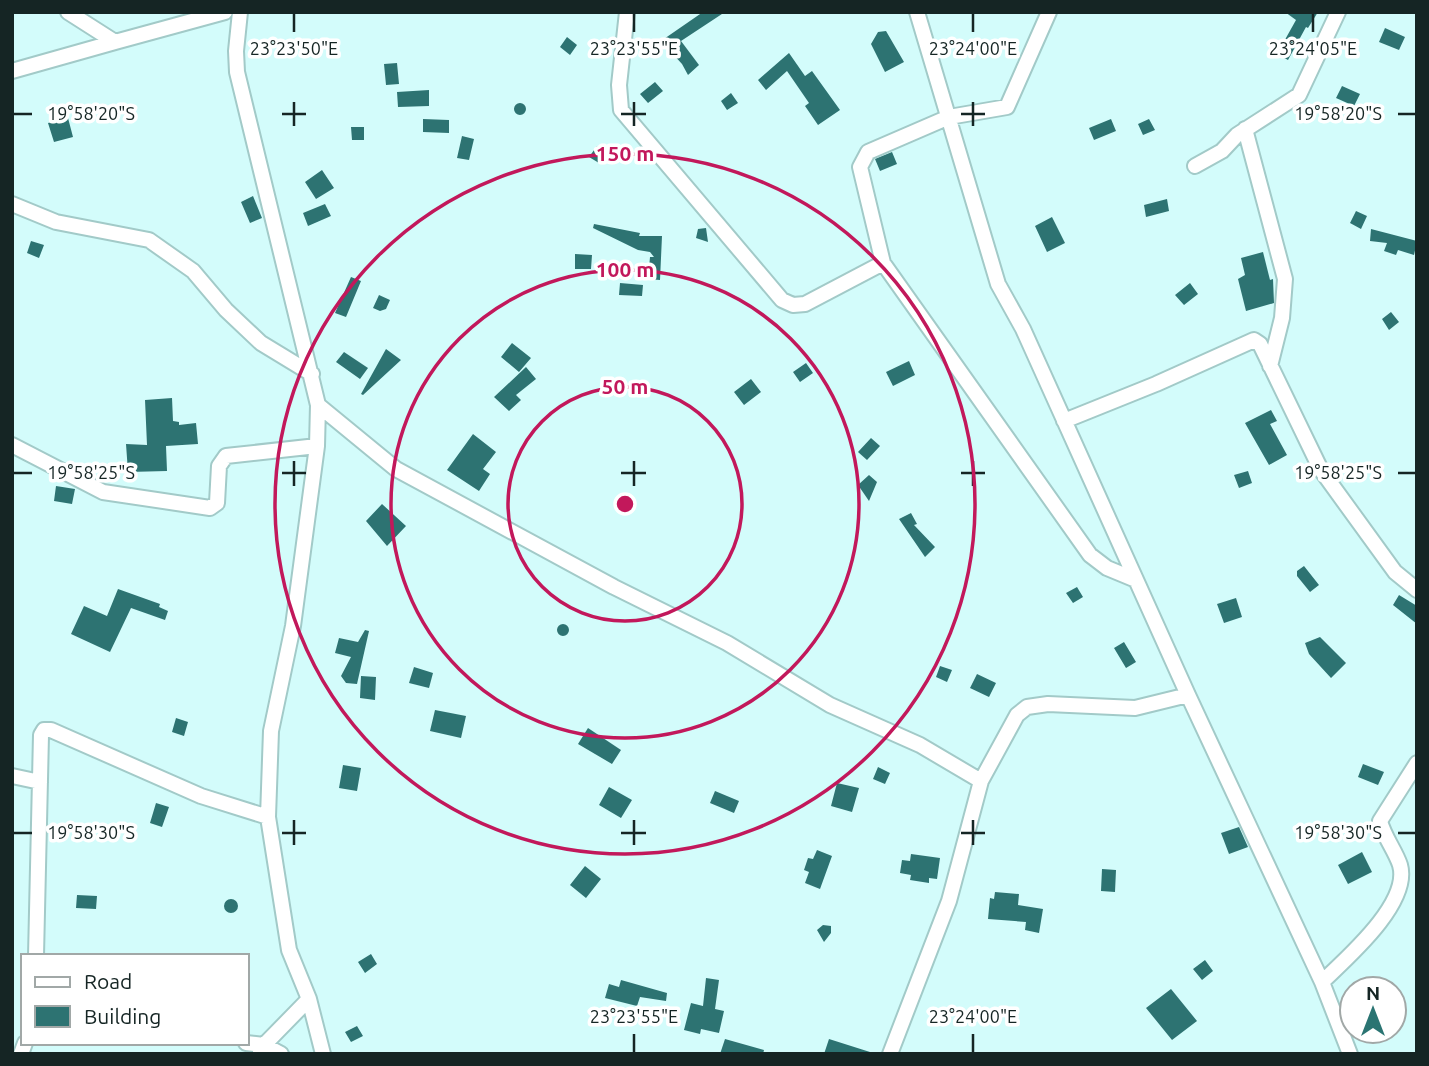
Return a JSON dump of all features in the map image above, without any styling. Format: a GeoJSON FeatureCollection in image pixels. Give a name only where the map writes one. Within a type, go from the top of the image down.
{"type":"FeatureCollection","features":[{"type":"Feature","properties":{"kind":"street"},"geometry":{"type":"LineString","coordinates":[[68,12],[115,42]]}},
{"type":"Feature","properties":{"kind":"street"},"geometry":{"type":"LineString","coordinates":[[12,71],[225,12]]}},
{"type":"Feature","properties":{"kind":"street"},"geometry":{"type":"LineString","coordinates":[[240,12],[237,72],[318,405],[317,446],[293,626],[271,731],[268,817],[289,950],[309,999],[323,1054]]}},
{"type":"Feature","properties":{"kind":"street"},"geometry":{"type":"LineString","coordinates":[[627,12],[619,85],[621,110],[782,300],[793,305],[805,304],[883,263]]}},
{"type":"Feature","properties":{"kind":"street"},"geometry":{"type":"LineString","coordinates":[[917,12],[998,284],[1023,329],[1188,695],[1322,982],[1350,1054]]}},
{"type":"Feature","properties":{"kind":"street"},"geometry":{"type":"LineString","coordinates":[[1049,12],[1007,107],[949,117],[868,152],[860,167],[883,263],[1090,555],[1107,568],[1136,580]]}},
{"type":"Feature","properties":{"kind":"street"},"geometry":{"type":"LineString","coordinates":[[1195,166],[1222,151],[1245,129],[1299,95],[1338,12]]}},
{"type":"Feature","properties":{"kind":"street"},"geometry":{"type":"LineString","coordinates":[[1245,129],[1285,279],[1282,318],[1270,366]]}},
{"type":"Feature","properties":{"kind":"street"},"geometry":{"type":"LineString","coordinates":[[12,204],[57,222],[149,240],[193,271],[226,310],[261,343],[312,374]]}},
{"type":"Feature","properties":{"kind":"street"},"geometry":{"type":"LineString","coordinates":[[1064,421],[1156,384],[1247,340],[1254,340],[1260,344],[1321,470],[1395,572],[1417,590]]}},
{"type":"Feature","properties":{"kind":"street"},"geometry":{"type":"LineString","coordinates":[[318,405],[396,469],[614,587],[727,643],[830,705],[920,745],[981,780]]}},
{"type":"Feature","properties":{"kind":"street"},"geometry":{"type":"LineString","coordinates":[[12,445],[103,492],[211,508],[217,503],[219,466],[226,456],[317,446]]}},
{"type":"Feature","properties":{"kind":"street"},"geometry":{"type":"LineString","coordinates":[[890,1054],[949,901],[981,780],[1017,715],[1027,707],[1048,704],[1135,708],[1188,695]]}},
{"type":"Feature","properties":{"kind":"street"},"geometry":{"type":"LineString","coordinates":[[36,954],[41,735],[44,730],[51,730],[201,796],[268,817]]}},
{"type":"Feature","properties":{"kind":"street"},"geometry":{"type":"LineString","coordinates":[[1322,982],[1363,943],[1398,895],[1402,880],[1400,865],[1380,821],[1417,763]]}},
{"type":"Feature","properties":{"kind":"street"},"geometry":{"type":"LineString","coordinates":[[12,776],[40,782]]}},
{"type":"Feature","properties":{"kind":"street"},"geometry":{"type":"LineString","coordinates":[[281,1054],[261,1049],[309,999]]}},
{"type":"Feature","properties":{"kind":"building"},"geometry":{"type":"Polygon","coordinates":[[[703,12],[725,12],[681,41],[699,65],[688,75],[682,64],[661,41],[703,12]]]}},
{"type":"Feature","properties":{"kind":"building"},"geometry":{"type":"Polygon","coordinates":[[[1285,12],[1318,12],[1308,28],[1306,27],[1288,60],[1277,54],[1296,20],[1285,12]]]}},
{"type":"Feature","properties":{"kind":"building"},"geometry":{"type":"Polygon","coordinates":[[[1385,28],[1405,37],[1399,50],[1379,42],[1385,28]]]}},
{"type":"Feature","properties":{"kind":"building"},"geometry":{"type":"Polygon","coordinates":[[[886,31],[904,62],[885,72],[871,44],[878,32],[886,31]]]}},
{"type":"Feature","properties":{"kind":"building"},"geometry":{"type":"Polygon","coordinates":[[[567,37],[577,45],[570,55],[560,47],[567,37]]]}},
{"type":"Feature","properties":{"kind":"building"},"geometry":{"type":"Polygon","coordinates":[[[789,53],[805,76],[812,71],[840,110],[818,125],[805,106],[809,103],[787,71],[766,90],[758,80],[789,53]]]}},
{"type":"Feature","properties":{"kind":"building"},"geometry":{"type":"Polygon","coordinates":[[[397,63],[399,84],[386,85],[384,64],[397,63]]]}},
{"type":"Feature","properties":{"kind":"building"},"geometry":{"type":"Polygon","coordinates":[[[655,82],[663,91],[648,103],[640,94],[655,82]]]}},
{"type":"Feature","properties":{"kind":"building"},"geometry":{"type":"Polygon","coordinates":[[[1342,86],[1360,94],[1354,106],[1336,98],[1342,86]]]}},
{"type":"Feature","properties":{"kind":"building"},"geometry":{"type":"Polygon","coordinates":[[[429,90],[429,106],[398,107],[397,92],[429,90]]]}},
{"type":"Feature","properties":{"kind":"building"},"geometry":{"type":"Polygon","coordinates":[[[731,93],[738,103],[727,110],[721,101],[731,93]]]}},
{"type":"Feature","properties":{"kind":"building"},"geometry":{"type":"Polygon","coordinates":[[[515,104],[525,104],[525,114],[515,114],[515,104]]]}},
{"type":"Feature","properties":{"kind":"building"},"geometry":{"type":"Polygon","coordinates":[[[68,118],[73,137],[54,142],[48,123],[68,118]]]}},
{"type":"Feature","properties":{"kind":"building"},"geometry":{"type":"Polygon","coordinates":[[[423,119],[449,120],[449,133],[423,132],[423,119]]]}},
{"type":"Feature","properties":{"kind":"building"},"geometry":{"type":"Polygon","coordinates":[[[1111,119],[1116,131],[1094,140],[1089,128],[1111,119]]]}},
{"type":"Feature","properties":{"kind":"building"},"geometry":{"type":"Polygon","coordinates":[[[1149,119],[1155,130],[1143,135],[1138,124],[1149,119]]]}},
{"type":"Feature","properties":{"kind":"building"},"geometry":{"type":"Polygon","coordinates":[[[351,127],[364,127],[364,140],[352,140],[351,127]]]}},
{"type":"Feature","properties":{"kind":"building"},"geometry":{"type":"Polygon","coordinates":[[[462,136],[474,139],[469,160],[457,158],[462,136]]]}},
{"type":"Feature","properties":{"kind":"building"},"geometry":{"type":"Polygon","coordinates":[[[597,146],[607,153],[599,163],[589,157],[597,146]]]}},
{"type":"Feature","properties":{"kind":"building"},"geometry":{"type":"Polygon","coordinates":[[[892,152],[897,164],[880,171],[875,159],[892,152]]]}},
{"type":"Feature","properties":{"kind":"building"},"geometry":{"type":"Polygon","coordinates":[[[322,170],[334,188],[316,199],[305,182],[322,170]]]}},
{"type":"Feature","properties":{"kind":"building"},"geometry":{"type":"Polygon","coordinates":[[[253,196],[262,218],[250,223],[241,202],[253,196]]]}},
{"type":"Feature","properties":{"kind":"building"},"geometry":{"type":"Polygon","coordinates":[[[1167,199],[1169,211],[1146,217],[1144,205],[1167,199]]]}},
{"type":"Feature","properties":{"kind":"building"},"geometry":{"type":"Polygon","coordinates":[[[325,204],[331,216],[308,226],[303,213],[325,204]]]}},
{"type":"Feature","properties":{"kind":"building"},"geometry":{"type":"Polygon","coordinates":[[[1356,211],[1367,216],[1361,229],[1350,223],[1356,211]]]}},
{"type":"Feature","properties":{"kind":"building"},"geometry":{"type":"Polygon","coordinates":[[[1052,217],[1065,243],[1047,252],[1035,226],[1052,217]]]}},
{"type":"Feature","properties":{"kind":"building"},"geometry":{"type":"Polygon","coordinates":[[[594,224],[640,233],[639,236],[662,236],[660,280],[648,279],[650,257],[654,257],[650,252],[638,250],[593,228],[594,224]]]}},
{"type":"Feature","properties":{"kind":"building"},"geometry":{"type":"Polygon","coordinates":[[[706,228],[708,242],[696,238],[698,229],[706,228]]]}},
{"type":"Feature","properties":{"kind":"building"},"geometry":{"type":"Polygon","coordinates":[[[1371,229],[1417,241],[1414,255],[1398,250],[1396,255],[1384,251],[1387,243],[1370,241],[1371,229]]]}},
{"type":"Feature","properties":{"kind":"building"},"geometry":{"type":"Polygon","coordinates":[[[31,241],[44,245],[39,258],[27,253],[31,241]]]}},
{"type":"Feature","properties":{"kind":"building"},"geometry":{"type":"Polygon","coordinates":[[[1263,252],[1270,280],[1273,279],[1274,303],[1246,311],[1238,279],[1245,275],[1241,258],[1263,252]]]}},
{"type":"Feature","properties":{"kind":"building"},"geometry":{"type":"Polygon","coordinates":[[[575,254],[592,255],[591,269],[575,269],[575,254]]]}},
{"type":"Feature","properties":{"kind":"building"},"geometry":{"type":"Polygon","coordinates":[[[351,277],[361,281],[346,317],[335,313],[351,277]]]}},
{"type":"Feature","properties":{"kind":"building"},"geometry":{"type":"Polygon","coordinates":[[[620,283],[643,285],[642,296],[619,295],[620,283]]]}},
{"type":"Feature","properties":{"kind":"building"},"geometry":{"type":"Polygon","coordinates":[[[1190,283],[1198,294],[1184,305],[1175,295],[1190,283]]]}},
{"type":"Feature","properties":{"kind":"building"},"geometry":{"type":"Polygon","coordinates":[[[379,295],[390,300],[386,309],[380,311],[373,308],[379,295]]]}},
{"type":"Feature","properties":{"kind":"building"},"geometry":{"type":"Polygon","coordinates":[[[1391,312],[1399,322],[1389,330],[1382,319],[1391,312]]]}},
{"type":"Feature","properties":{"kind":"building"},"geometry":{"type":"Polygon","coordinates":[[[512,343],[531,358],[519,372],[501,357],[512,343]]]}},
{"type":"Feature","properties":{"kind":"building"},"geometry":{"type":"Polygon","coordinates":[[[386,349],[401,360],[361,394],[386,349]]]}},
{"type":"Feature","properties":{"kind":"building"},"geometry":{"type":"Polygon","coordinates":[[[344,352],[368,368],[360,379],[336,362],[344,352]]]}},
{"type":"Feature","properties":{"kind":"building"},"geometry":{"type":"Polygon","coordinates":[[[909,361],[915,375],[893,386],[886,372],[909,361]]]}},
{"type":"Feature","properties":{"kind":"building"},"geometry":{"type":"Polygon","coordinates":[[[806,363],[813,373],[800,382],[793,372],[806,363]]]}},
{"type":"Feature","properties":{"kind":"building"},"geometry":{"type":"Polygon","coordinates":[[[526,367],[536,379],[516,395],[521,400],[509,411],[494,397],[526,367]]]}},
{"type":"Feature","properties":{"kind":"building"},"geometry":{"type":"Polygon","coordinates":[[[751,379],[761,392],[744,405],[734,392],[751,379]]]}},
{"type":"Feature","properties":{"kind":"building"},"geometry":{"type":"Polygon","coordinates":[[[172,398],[173,421],[179,422],[179,425],[196,423],[198,444],[166,446],[167,471],[128,472],[126,444],[147,445],[145,400],[172,398]]]}},
{"type":"Feature","properties":{"kind":"building"},"geometry":{"type":"Polygon","coordinates":[[[1271,410],[1277,421],[1270,424],[1287,455],[1269,465],[1245,423],[1271,410]]]}},
{"type":"Feature","properties":{"kind":"building"},"geometry":{"type":"Polygon","coordinates":[[[473,434],[496,452],[483,469],[490,474],[479,491],[447,470],[473,434]]]}},
{"type":"Feature","properties":{"kind":"building"},"geometry":{"type":"Polygon","coordinates":[[[871,438],[880,446],[867,460],[858,452],[871,438]]]}},
{"type":"Feature","properties":{"kind":"building"},"geometry":{"type":"Polygon","coordinates":[[[1248,471],[1252,483],[1239,488],[1234,475],[1248,471]]]}},
{"type":"Feature","properties":{"kind":"building"},"geometry":{"type":"Polygon","coordinates":[[[869,475],[877,482],[869,501],[858,485],[869,475]]]}},
{"type":"Feature","properties":{"kind":"building"},"geometry":{"type":"Polygon","coordinates":[[[56,486],[75,489],[72,504],[54,501],[56,486]]]}},
{"type":"Feature","properties":{"kind":"building"},"geometry":{"type":"Polygon","coordinates":[[[382,504],[406,526],[387,546],[366,521],[382,504]]]}},
{"type":"Feature","properties":{"kind":"building"},"geometry":{"type":"Polygon","coordinates":[[[911,513],[917,524],[914,525],[935,547],[925,557],[899,519],[911,513]]]}},
{"type":"Feature","properties":{"kind":"building"},"geometry":{"type":"Polygon","coordinates":[[[1304,566],[1319,585],[1310,592],[1297,576],[1297,571],[1304,566]]]}},
{"type":"Feature","properties":{"kind":"building"},"geometry":{"type":"Polygon","coordinates":[[[1077,587],[1083,597],[1073,603],[1066,593],[1077,587]]]}},
{"type":"Feature","properties":{"kind":"building"},"geometry":{"type":"Polygon","coordinates":[[[118,589],[160,604],[159,607],[168,611],[165,620],[131,608],[110,652],[71,634],[84,606],[107,616],[118,589]]]}},
{"type":"Feature","properties":{"kind":"building"},"geometry":{"type":"Polygon","coordinates":[[[1399,595],[1417,606],[1417,624],[1393,605],[1399,595]]]}},
{"type":"Feature","properties":{"kind":"building"},"geometry":{"type":"Polygon","coordinates":[[[1236,598],[1242,617],[1224,623],[1217,604],[1236,598]]]}},
{"type":"Feature","properties":{"kind":"building"},"geometry":{"type":"Polygon","coordinates":[[[558,625],[568,625],[568,635],[558,635],[558,625]]]}},
{"type":"Feature","properties":{"kind":"building"},"geometry":{"type":"Polygon","coordinates":[[[365,630],[369,631],[357,684],[346,683],[341,676],[351,657],[335,653],[339,638],[358,642],[365,630]]]}},
{"type":"Feature","properties":{"kind":"building"},"geometry":{"type":"Polygon","coordinates":[[[1320,637],[1346,663],[1331,678],[1309,654],[1305,643],[1320,637]]]}},
{"type":"Feature","properties":{"kind":"building"},"geometry":{"type":"Polygon","coordinates":[[[1124,642],[1136,662],[1126,668],[1114,648],[1124,642]]]}},
{"type":"Feature","properties":{"kind":"building"},"geometry":{"type":"Polygon","coordinates":[[[940,666],[952,670],[947,682],[936,677],[940,666]]]}},
{"type":"Feature","properties":{"kind":"building"},"geometry":{"type":"Polygon","coordinates":[[[414,667],[433,673],[429,688],[409,683],[414,667]]]}},
{"type":"Feature","properties":{"kind":"building"},"geometry":{"type":"Polygon","coordinates":[[[977,674],[996,683],[989,697],[970,688],[977,674]]]}},
{"type":"Feature","properties":{"kind":"building"},"geometry":{"type":"Polygon","coordinates":[[[361,676],[376,677],[375,700],[360,698],[361,676]]]}},
{"type":"Feature","properties":{"kind":"building"},"geometry":{"type":"Polygon","coordinates":[[[435,710],[466,716],[461,738],[430,731],[435,710]]]}},
{"type":"Feature","properties":{"kind":"building"},"geometry":{"type":"Polygon","coordinates":[[[176,718],[188,722],[184,736],[172,732],[176,718]]]}},
{"type":"Feature","properties":{"kind":"building"},"geometry":{"type":"Polygon","coordinates":[[[588,728],[621,750],[612,764],[578,744],[588,728]]]}},
{"type":"Feature","properties":{"kind":"building"},"geometry":{"type":"Polygon","coordinates":[[[1363,764],[1384,772],[1378,785],[1358,777],[1363,764]]]}},
{"type":"Feature","properties":{"kind":"building"},"geometry":{"type":"Polygon","coordinates":[[[343,765],[361,768],[357,791],[339,788],[343,765]]]}},
{"type":"Feature","properties":{"kind":"building"},"geometry":{"type":"Polygon","coordinates":[[[878,767],[890,773],[885,784],[873,779],[878,767]]]}},
{"type":"Feature","properties":{"kind":"building"},"geometry":{"type":"Polygon","coordinates":[[[837,783],[859,788],[852,812],[831,806],[837,783]]]}},
{"type":"Feature","properties":{"kind":"building"},"geometry":{"type":"Polygon","coordinates":[[[609,787],[632,800],[621,818],[599,805],[609,787]]]}},
{"type":"Feature","properties":{"kind":"building"},"geometry":{"type":"Polygon","coordinates":[[[715,791],[739,801],[734,813],[710,803],[715,791]]]}},
{"type":"Feature","properties":{"kind":"building"},"geometry":{"type":"Polygon","coordinates":[[[156,803],[169,807],[162,827],[150,823],[156,803]]]}},
{"type":"Feature","properties":{"kind":"building"},"geometry":{"type":"Polygon","coordinates":[[[1239,827],[1248,847],[1229,854],[1221,833],[1239,827]]]}},
{"type":"Feature","properties":{"kind":"building"},"geometry":{"type":"Polygon","coordinates":[[[817,850],[832,856],[820,889],[805,883],[809,872],[804,870],[808,858],[813,859],[817,850]]]}},
{"type":"Feature","properties":{"kind":"building"},"geometry":{"type":"Polygon","coordinates":[[[1362,852],[1372,872],[1348,884],[1338,865],[1362,852]]]}},
{"type":"Feature","properties":{"kind":"building"},"geometry":{"type":"Polygon","coordinates":[[[911,854],[940,858],[937,879],[929,878],[929,883],[910,880],[911,875],[900,873],[902,860],[910,861],[911,854]]]}},
{"type":"Feature","properties":{"kind":"building"},"geometry":{"type":"Polygon","coordinates":[[[585,866],[601,879],[586,898],[570,885],[585,866]]]}},
{"type":"Feature","properties":{"kind":"building"},"geometry":{"type":"Polygon","coordinates":[[[1102,869],[1116,870],[1115,892],[1101,891],[1102,869]]]}},
{"type":"Feature","properties":{"kind":"building"},"geometry":{"type":"Polygon","coordinates":[[[995,892],[1019,894],[1018,905],[1043,909],[1039,933],[1025,930],[1026,922],[988,919],[990,898],[994,899],[995,892]]]}},
{"type":"Feature","properties":{"kind":"building"},"geometry":{"type":"Polygon","coordinates":[[[77,895],[97,896],[96,909],[76,908],[77,895]]]}},
{"type":"Feature","properties":{"kind":"building"},"geometry":{"type":"Polygon","coordinates":[[[231,899],[236,901],[236,911],[231,913],[226,911],[224,906],[226,901],[231,899]]]}},
{"type":"Feature","properties":{"kind":"building"},"geometry":{"type":"Polygon","coordinates":[[[823,925],[831,926],[831,933],[824,942],[817,930],[823,925]]]}},
{"type":"Feature","properties":{"kind":"building"},"geometry":{"type":"Polygon","coordinates":[[[371,954],[377,964],[365,973],[358,962],[371,954]]]}},
{"type":"Feature","properties":{"kind":"building"},"geometry":{"type":"Polygon","coordinates":[[[1205,960],[1213,971],[1202,980],[1193,969],[1205,960]]]}},
{"type":"Feature","properties":{"kind":"building"},"geometry":{"type":"Polygon","coordinates":[[[706,978],[719,980],[715,1009],[724,1011],[719,1033],[701,1029],[700,1034],[684,1030],[691,1003],[703,1006],[706,978]]]}},
{"type":"Feature","properties":{"kind":"building"},"geometry":{"type":"Polygon","coordinates":[[[621,980],[667,993],[666,1001],[640,997],[637,1006],[605,998],[609,984],[619,987],[621,980]]]}},
{"type":"Feature","properties":{"kind":"building"},"geometry":{"type":"Polygon","coordinates":[[[1171,989],[1197,1021],[1172,1040],[1146,1008],[1171,989]]]}},
{"type":"Feature","properties":{"kind":"building"},"geometry":{"type":"Polygon","coordinates":[[[357,1026],[363,1036],[351,1042],[345,1032],[357,1026]]]}},
{"type":"Feature","properties":{"kind":"building"},"geometry":{"type":"Polygon","coordinates":[[[725,1039],[764,1050],[763,1054],[720,1054],[725,1039]]]}},
{"type":"Feature","properties":{"kind":"building"},"geometry":{"type":"Polygon","coordinates":[[[829,1039],[870,1052],[870,1054],[824,1054],[829,1039]]]}}]}
